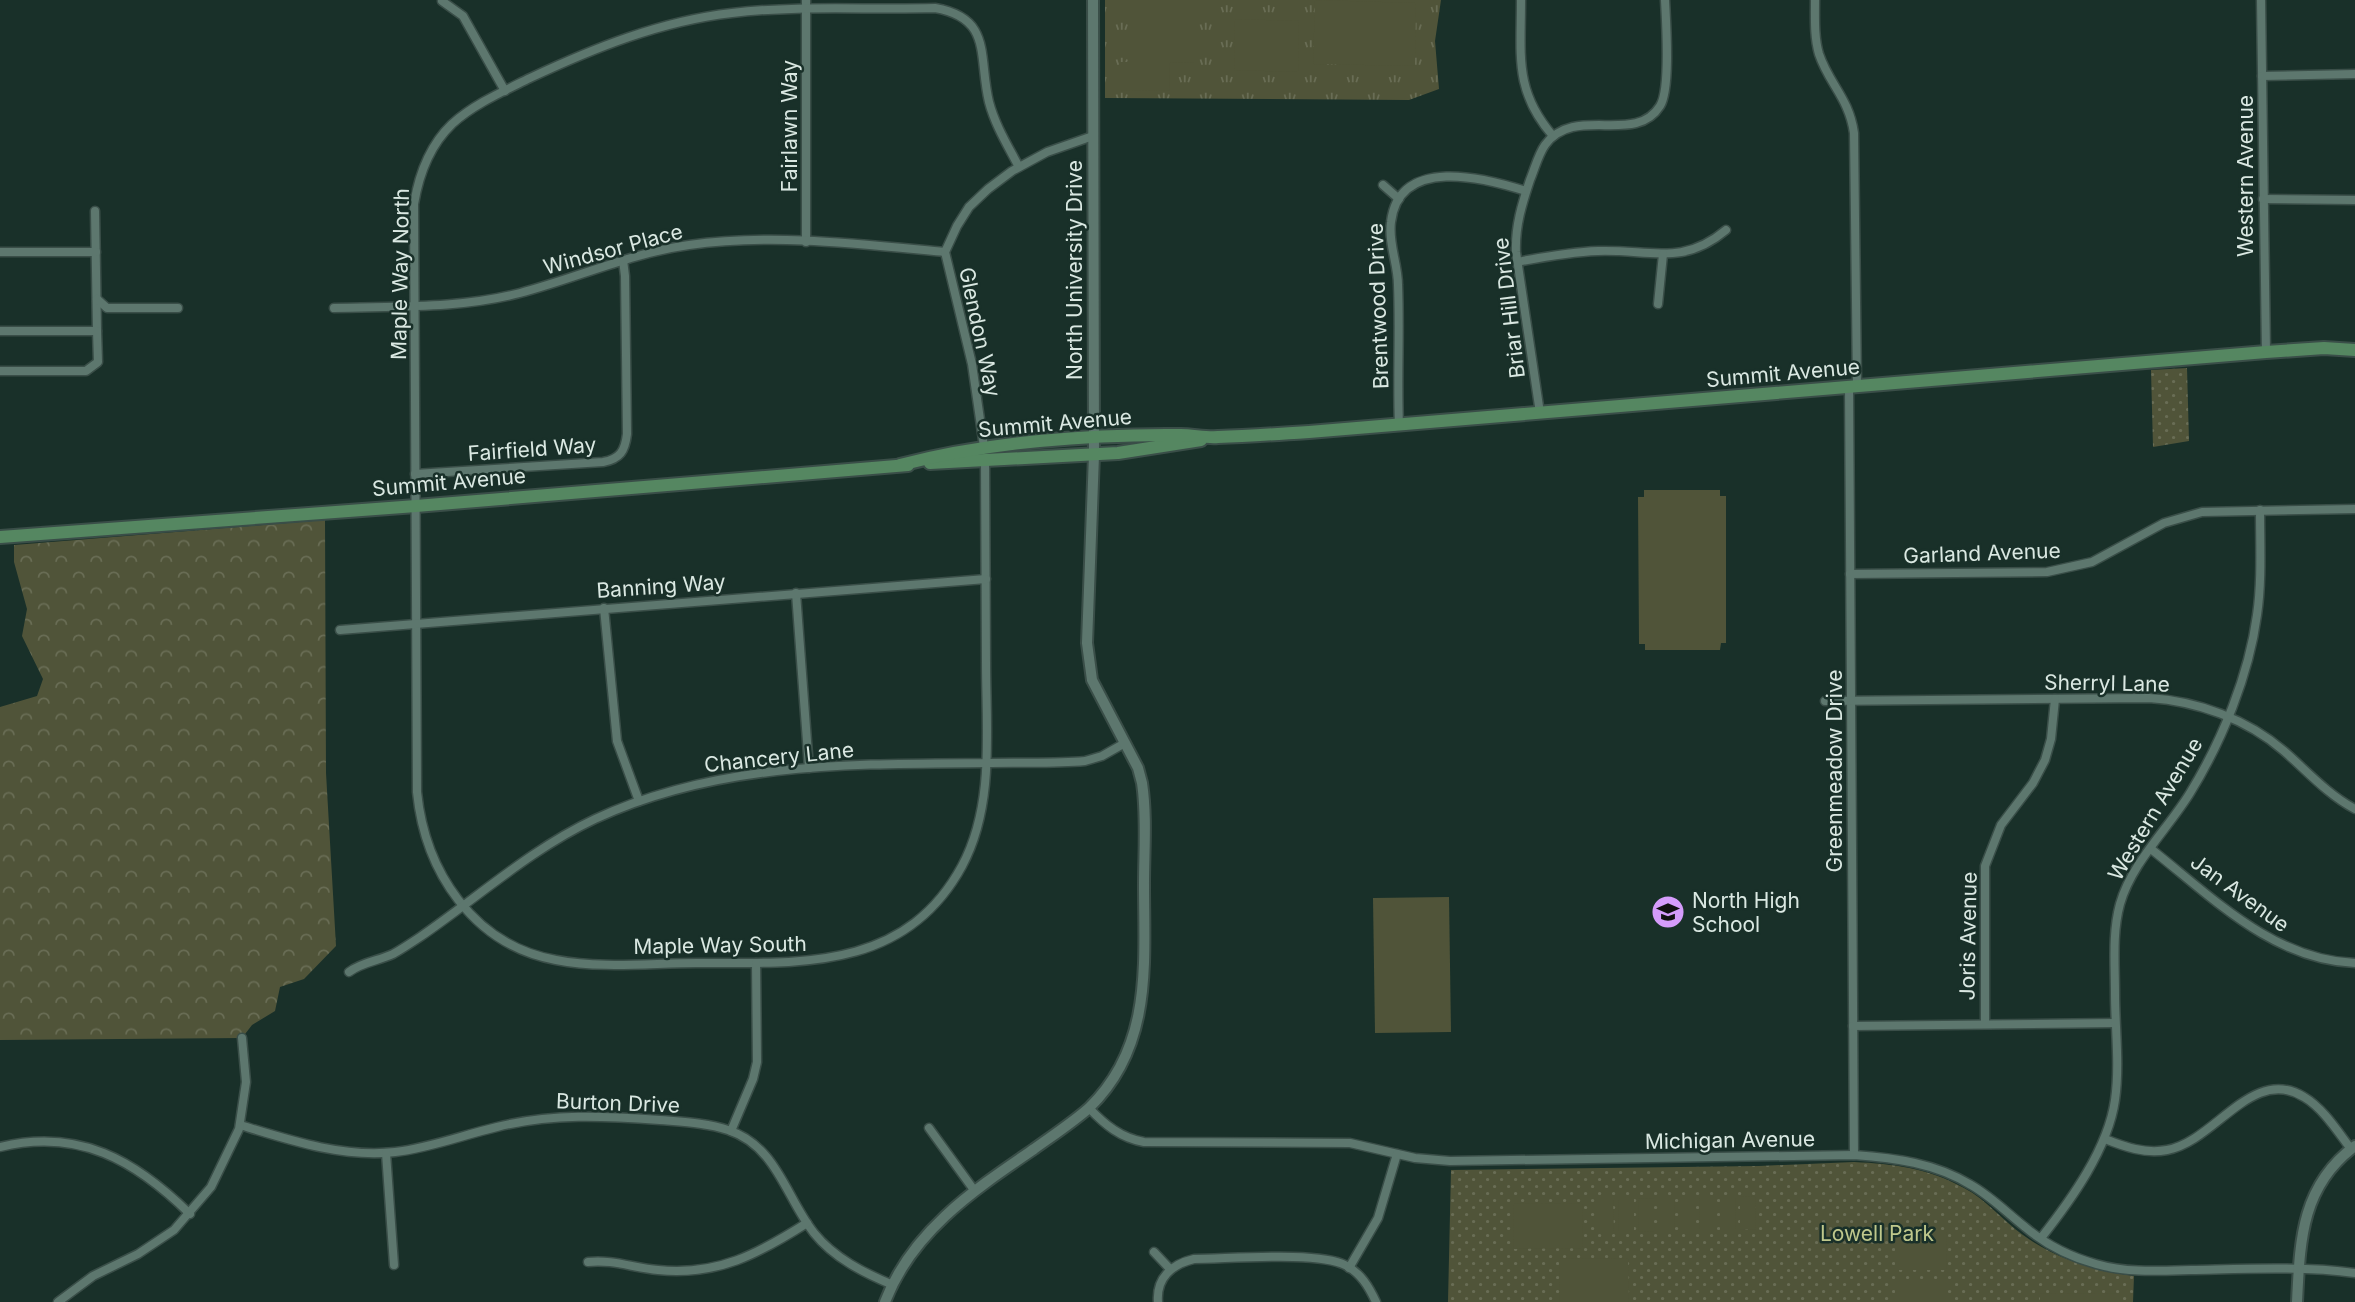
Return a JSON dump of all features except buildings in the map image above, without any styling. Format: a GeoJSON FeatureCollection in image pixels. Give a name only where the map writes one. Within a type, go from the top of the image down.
{"type":"FeatureCollection","features":[{"type":"Feature","properties":{"kind":"main road","name":"Summit Avenue"},"geometry":{"type":"LineString","coordinates":[[0,537],[416,506],[900,465],[1094,438],[1184,435],[1215,437],[1399,425],[2266,352],[2324,348],[2355,350]]}},
{"type":"Feature","properties":{"kind":"main road","name":"Summit Avenue"},"geometry":{"type":"LineString","coordinates":[[984,454],[1094,454],[1184,444],[1215,437]]}},
{"type":"Feature","properties":{"kind":"street","name":"North University Drive"},"geometry":{"type":"LineString","coordinates":[[885,1302],[911,1254],[930,1230],[974,1190],[1089,1108],[1114,1077],[1125,1056],[1138,1021],[1144,984],[1144,794],[1138,768],[1096,689],[1088,664],[1087,590],[1094,454],[1093,0]]}},
{"type":"Feature","properties":{"kind":"street"},"geometry":{"type":"LineString","coordinates":[[1521,0],[1525,90],[1539,120],[1553,136],[1573,126],[1646,121],[1660,106],[1665,89],[1665,0]]}},
{"type":"Feature","properties":{"kind":"street","name":"Greenmeadow Drive"},"geometry":{"type":"LineString","coordinates":[[1815,0],[1819,56],[1848,108],[1854,133],[1850,574],[1854,1156]]}},
{"type":"Feature","properties":{"kind":"street","name":"Western Avenue"},"geometry":{"type":"LineString","coordinates":[[2261,0],[2266,352]]}},
{"type":"Feature","properties":{"kind":"street"},"geometry":{"type":"LineString","coordinates":[[442,1],[463,16],[505,91]]}},
{"type":"Feature","properties":{"kind":"street","name":"Maple Way North"},"geometry":{"type":"LineString","coordinates":[[416,506],[414,204],[425,163],[435,144],[452,125],[475,107],[607,46],[672,24],[729,13],[806,5],[935,8],[952,11],[968,21],[980,41],[992,110],[999,130],[1019,167]]}},
{"type":"Feature","properties":{"kind":"street","name":"Fairlawn Way"},"geometry":{"type":"LineString","coordinates":[[806,5],[806,242]]}},
{"type":"Feature","properties":{"kind":"street"},"geometry":{"type":"LineString","coordinates":[[2262,76],[2355,74]]}},
{"type":"Feature","properties":{"kind":"street","name":"Glendon Way"},"geometry":{"type":"LineString","coordinates":[[984,454],[972,364],[945,252],[969,207],[988,188],[1019,167],[1060,146],[1093,136]]}},
{"type":"Feature","properties":{"kind":"street","name":"Briar Hill Drive"},"geometry":{"type":"LineString","coordinates":[[1540,413],[1517,262],[1516,231],[1526,191],[1544,147],[1553,136]]}},
{"type":"Feature","properties":{"kind":"street","name":"Brentwood Drive"},"geometry":{"type":"LineString","coordinates":[[1399,425],[1398,270],[1390,229],[1399,199],[1406,191],[1424,180],[1443,176],[1492,180],[1526,191]]}},
{"type":"Feature","properties":{"kind":"street"},"geometry":{"type":"LineString","coordinates":[[1383,186],[1399,199]]}},
{"type":"Feature","properties":{"kind":"street"},"geometry":{"type":"LineString","coordinates":[[2263,199],[2355,200]]}},
{"type":"Feature","properties":{"kind":"street"},"geometry":{"type":"LineString","coordinates":[[0,371],[86,371],[98,362],[95,211]]}},
{"type":"Feature","properties":{"kind":"street"},"geometry":{"type":"LineString","coordinates":[[1517,262],[1586,251],[1663,254],[1691,252],[1714,241],[1726,230]]}},
{"type":"Feature","properties":{"kind":"street","name":"Windsor Place"},"geometry":{"type":"LineString","coordinates":[[334,308],[465,303],[519,293],[623,260],[677,247],[719,242],[806,242],[945,252]]}},
{"type":"Feature","properties":{"kind":"street"},"geometry":{"type":"LineString","coordinates":[[0,252],[96,252]]}},
{"type":"Feature","properties":{"kind":"street"},"geometry":{"type":"LineString","coordinates":[[1658,304],[1663,254]]}},
{"type":"Feature","properties":{"kind":"street","name":"Fairfield Way"},"geometry":{"type":"LineString","coordinates":[[415,474],[603,462],[621,454],[626,434],[623,260]]}},
{"type":"Feature","properties":{"kind":"street"},"geometry":{"type":"LineString","coordinates":[[97,299],[107,308],[178,308]]}},
{"type":"Feature","properties":{"kind":"street"},"geometry":{"type":"LineString","coordinates":[[0,331],[97,331]]}},
{"type":"Feature","properties":{"kind":"street","name":"Maple Way South"},"geometry":{"type":"LineString","coordinates":[[416,506],[419,815],[434,861],[450,891],[462,906],[497,935],[532,953],[554,960],[609,965],[816,960],[853,954],[888,939],[922,916],[956,877],[975,839],[982,814],[985,763],[984,454]]}},
{"type":"Feature","properties":{"kind":"street","name":"Garland Avenue"},"geometry":{"type":"LineString","coordinates":[[1850,574],[2062,570],[2105,556],[2179,517],[2216,510],[2355,509]]}},
{"type":"Feature","properties":{"kind":"street","name":"Western Avenue"},"geometry":{"type":"LineString","coordinates":[[2041,1238],[2082,1179],[2105,1139],[2115,1098],[2115,933],[2118,913],[2130,881],[2193,789],[2227,716],[2247,663],[2258,613],[2260,510]]}},
{"type":"Feature","properties":{"kind":"street","name":"Banning Way"},"geometry":{"type":"LineString","coordinates":[[340,630],[986,579]]}},
{"type":"Feature","properties":{"kind":"street"},"geometry":{"type":"LineString","coordinates":[[796,593],[809,768]]}},
{"type":"Feature","properties":{"kind":"street"},"geometry":{"type":"LineString","coordinates":[[604,608],[617,741],[639,800]]}},
{"type":"Feature","properties":{"kind":"street","name":"Joris Avenue"},"geometry":{"type":"LineString","coordinates":[[1984,1024],[1985,866],[2001,825],[2033,783],[2045,760],[2052,738],[2054,699]]}},
{"type":"Feature","properties":{"kind":"street","name":"Sherryl Lane"},"geometry":{"type":"LineString","coordinates":[[1825,701],[2169,699],[2227,716],[2270,740],[2323,787],[2355,809]]}},
{"type":"Feature","properties":{"kind":"street","name":"Chancery Lane"},"geometry":{"type":"LineString","coordinates":[[353,969],[392,955],[569,833],[639,800],[682,787],[728,777],[809,768],[1085,761],[1102,756],[1125,743]]}},
{"type":"Feature","properties":{"kind":"street","name":"Jan Avenue"},"geometry":{"type":"LineString","coordinates":[[2151,849],[2269,939],[2305,954],[2355,963]]}},
{"type":"Feature","properties":{"kind":"street"},"geometry":{"type":"LineString","coordinates":[[731,1131],[753,1079],[757,1062],[756,963]]}},
{"type":"Feature","properties":{"kind":"street"},"geometry":{"type":"LineString","coordinates":[[1853,1026],[2115,1023]]}},
{"type":"Feature","properties":{"kind":"street"},"geometry":{"type":"LineString","coordinates":[[58,1302],[93,1276],[160,1241],[190,1214],[216,1179],[240,1125],[246,1082],[242,1038]]}},
{"type":"Feature","properties":{"kind":"street"},"geometry":{"type":"LineString","coordinates":[[2105,1139],[2138,1150],[2168,1150],[2201,1136],[2249,1097],[2276,1089],[2296,1092],[2307,1098],[2353,1147],[2330,1170],[2308,1209],[2301,1238],[2297,1302]]}},
{"type":"Feature","properties":{"kind":"street","name":"Michigan Avenue"},"geometry":{"type":"LineString","coordinates":[[1089,1108],[1116,1132],[1132,1140],[1144,1142],[1335,1142],[1359,1144],[1430,1161],[1854,1156],[1908,1161],[1950,1174],[1980,1190],[2041,1238],[2083,1260],[2128,1270],[2298,1270],[2355,1273]]}},
{"type":"Feature","properties":{"kind":"street","name":"Burton Drive"},"geometry":{"type":"LineString","coordinates":[[240,1125],[330,1149],[386,1153],[421,1148],[496,1127],[560,1116],[680,1122],[731,1131],[761,1151],[772,1163],[807,1223],[821,1241],[841,1258],[893,1285]]}},
{"type":"Feature","properties":{"kind":"street"},"geometry":{"type":"LineString","coordinates":[[929,1128],[974,1190]]}},
{"type":"Feature","properties":{"kind":"street"},"geometry":{"type":"LineString","coordinates":[[0,1147],[47,1141],[96,1149],[137,1168],[190,1214]]}},
{"type":"Feature","properties":{"kind":"street"},"geometry":{"type":"LineString","coordinates":[[386,1153],[394,1265]]}},
{"type":"Feature","properties":{"kind":"street"},"geometry":{"type":"LineString","coordinates":[[1349,1268],[1378,1218],[1397,1154]]}},
{"type":"Feature","properties":{"kind":"street"},"geometry":{"type":"LineString","coordinates":[[588,1262],[614,1262],[660,1271],[713,1268],[755,1254],[807,1223]]}},
{"type":"Feature","properties":{"kind":"street"},"geometry":{"type":"LineString","coordinates":[[1154,1252],[1170,1269]]}},
{"type":"Feature","properties":{"kind":"street"},"geometry":{"type":"LineString","coordinates":[[1158,1302],[1161,1281],[1170,1269],[1182,1262],[1194,1259],[1289,1258],[1329,1260],[1349,1268],[1368,1284],[1376,1302]]}},
{"type":"Feature","properties":{"kind":"green space"},"geometry":{"type":"Polygon","coordinates":[[[1105,0],[1441,0],[1435,41],[1439,89],[1409,100],[1105,98],[1105,0]]]}},
{"type":"Feature","properties":{"kind":"green space"},"geometry":{"type":"Polygon","coordinates":[[[1129,0],[1194,0],[1194,62],[1170,63],[1169,91],[1120,90],[1120,62],[1129,62],[1129,0]]]}},
{"type":"Feature","properties":{"kind":"green space"},"geometry":{"type":"Polygon","coordinates":[[[1315,0],[1416,3],[1415,66],[1313,64],[1315,0]]]}},
{"type":"Feature","properties":{"kind":"green space"},"geometry":{"type":"Polygon","coordinates":[[[1235,19],[1299,21],[1298,72],[1234,70],[1235,19]]]}},
{"type":"Feature","properties":{"kind":"green space"},"geometry":{"type":"Polygon","coordinates":[[[2187,368],[2189,441],[2153,447],[2151,370],[2187,368]]]}},
{"type":"Feature","properties":{"kind":"green space"},"geometry":{"type":"Polygon","coordinates":[[[1644,490],[1720,490],[1720,496],[1726,496],[1726,643],[1721,643],[1720,650],[1645,650],[1645,644],[1639,644],[1638,497],[1644,497],[1644,490]]]}},
{"type":"Feature","properties":{"kind":"green space"},"geometry":{"type":"Polygon","coordinates":[[[325,520],[326,773],[336,946],[304,979],[280,987],[275,1011],[252,1025],[242,1038],[0,1040],[0,707],[37,696],[43,679],[22,636],[27,609],[14,562],[14,545],[325,520]]]}},
{"type":"Feature","properties":{"kind":"green space"},"geometry":{"type":"Polygon","coordinates":[[[1449,897],[1451,1032],[1375,1033],[1373,898],[1449,897]]]}},
{"type":"Feature","properties":{"kind":"green space","name":"Lowell Park"},"geometry":{"type":"Polygon","coordinates":[[[1854,1162],[1910,1168],[1951,1181],[1980,1198],[2035,1243],[2061,1257],[2105,1271],[2134,1276],[2133,1302],[1448,1302],[1451,1170],[1759,1166],[1854,1162]]]}},
{"type":"Feature","properties":{"kind":"green space"},"geometry":{"type":"Polygon","coordinates":[[[1755,1196],[1756,1229],[1740,1230],[1740,1197],[1755,1196]]]}},
{"type":"Feature","properties":{"kind":"green space"},"geometry":{"type":"Polygon","coordinates":[[[1699,1197],[1715,1197],[1715,1230],[1700,1230],[1699,1197]]]}},
{"type":"Feature","properties":{"kind":"green space"},"geometry":{"type":"Polygon","coordinates":[[[1720,1197],[1735,1197],[1736,1230],[1720,1230],[1720,1197]]]}},
{"type":"Feature","properties":{"kind":"green space"},"geometry":{"type":"Polygon","coordinates":[[[1654,1198],[1654,1231],[1639,1232],[1638,1199],[1654,1198]]]}},
{"type":"Feature","properties":{"kind":"green space"},"geometry":{"type":"Polygon","coordinates":[[[1659,1198],[1674,1198],[1675,1231],[1659,1231],[1659,1198]]]}},
{"type":"Feature","properties":{"kind":"green space"},"geometry":{"type":"Polygon","coordinates":[[[1679,1198],[1695,1198],[1695,1231],[1679,1231],[1679,1198]]]}},
{"type":"Feature","properties":{"kind":"green space"},"geometry":{"type":"Polygon","coordinates":[[[1598,1199],[1613,1199],[1614,1232],[1598,1232],[1598,1199]]]}},
{"type":"Feature","properties":{"kind":"green space"},"geometry":{"type":"Polygon","coordinates":[[[1618,1199],[1634,1199],[1634,1232],[1619,1232],[1618,1199]]]}},
{"type":"Feature","properties":{"kind":"green space"},"geometry":{"type":"Polygon","coordinates":[[[1582,1203],[1583,1248],[1514,1249],[1513,1204],[1582,1203]]]}},
{"type":"Feature","properties":{"kind":"green space"},"geometry":{"type":"Polygon","coordinates":[[[1895,1231],[1947,1231],[1946,1270],[1895,1270],[1895,1231]]]}},
{"type":"Feature","properties":{"kind":"green space"},"geometry":{"type":"Polygon","coordinates":[[[1628,1258],[1629,1302],[1560,1302],[1559,1259],[1628,1258]]]}},
{"type":"Feature","properties":{"kind":"green space"},"geometry":{"type":"Polygon","coordinates":[[[1895,1279],[1947,1279],[1947,1302],[1895,1302],[1895,1279]]]}},
{"type":"Feature","properties":{"kind":"green space"},"geometry":{"type":"Polygon","coordinates":[[[2040,1293],[2118,1294],[2118,1302],[2040,1302],[2040,1293]]]}},
{"type":"Feature","properties":{"kind":"place","name":"North High School"},"geometry":{"type":"Point","coordinates":[1668,912]}}]}
